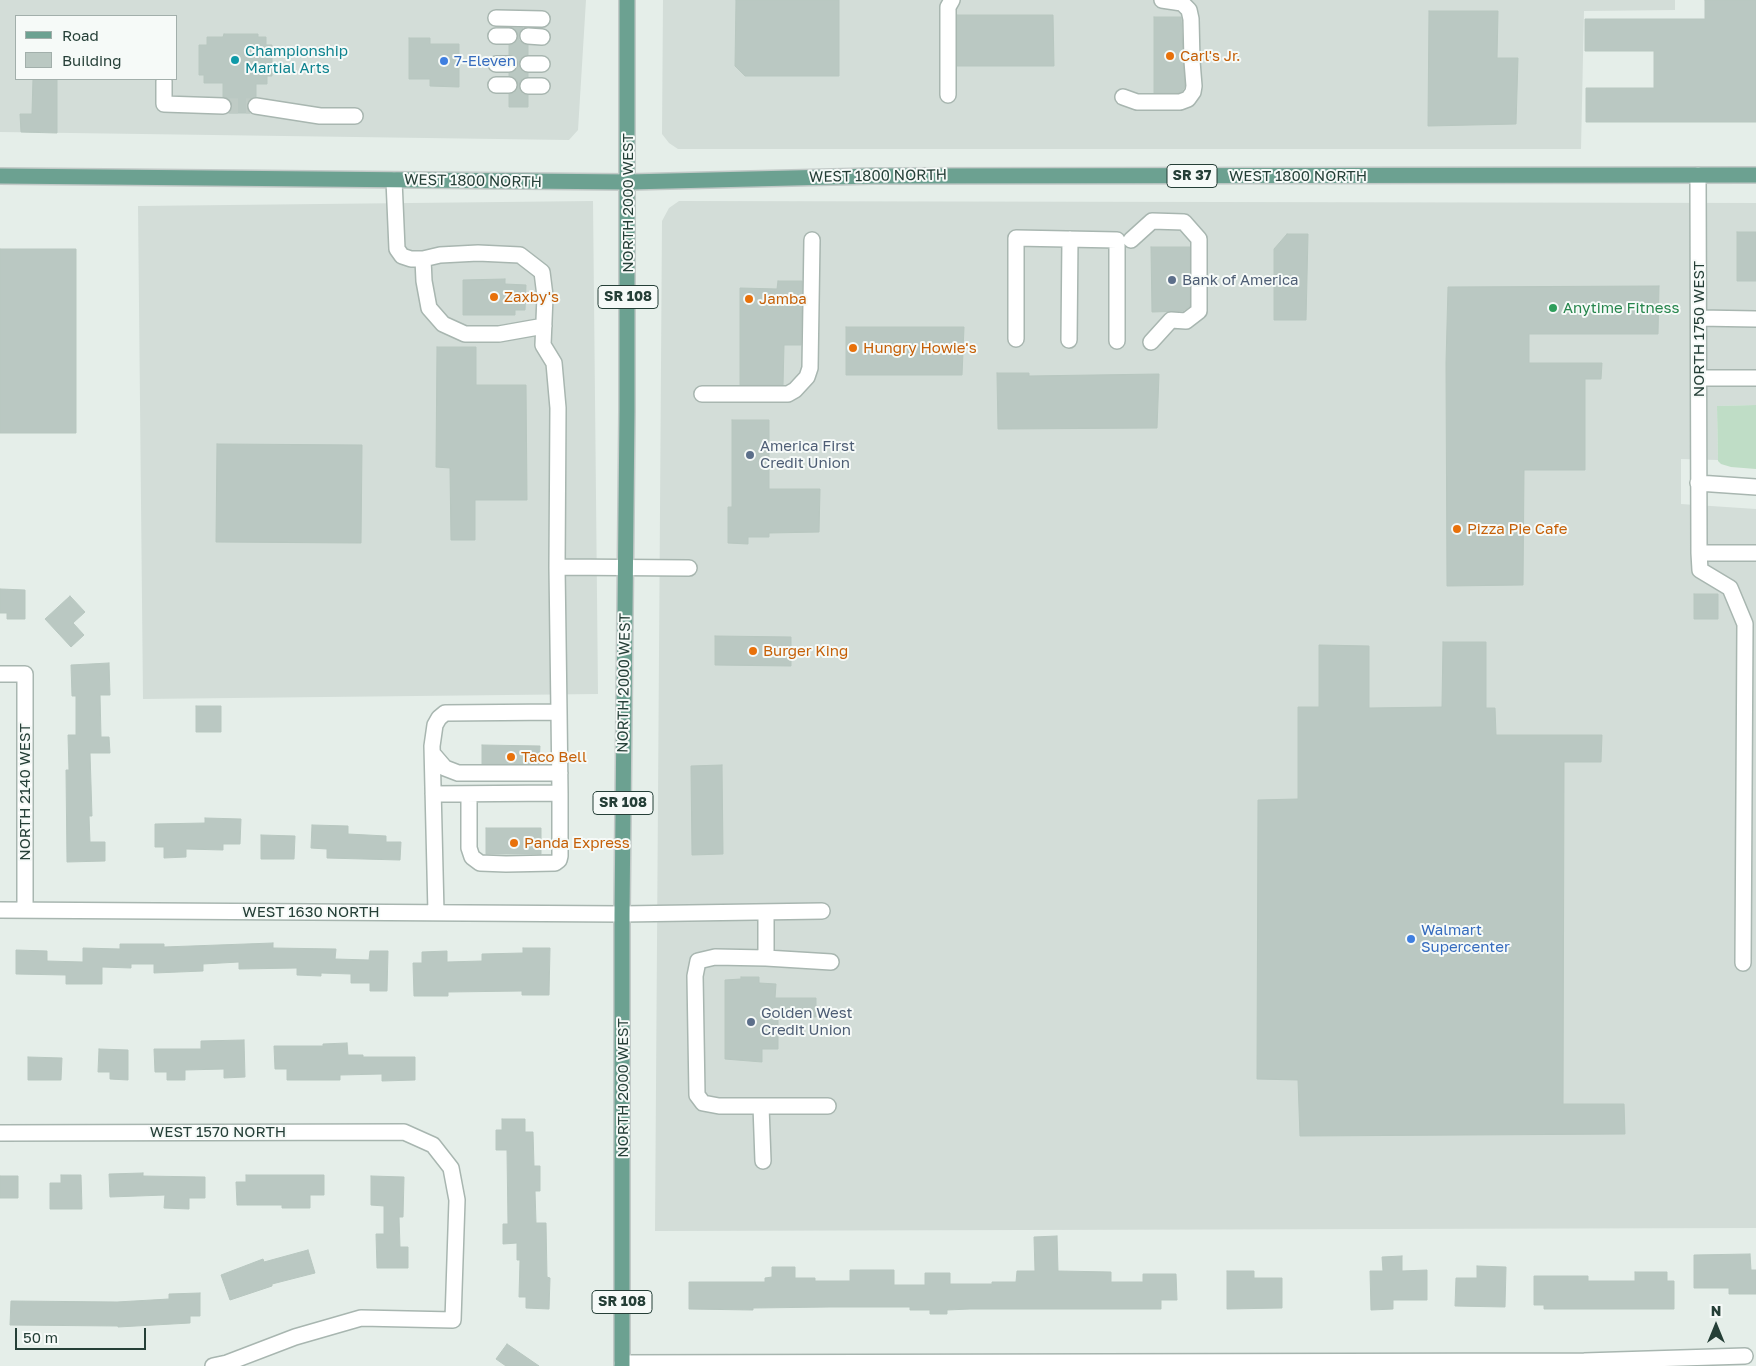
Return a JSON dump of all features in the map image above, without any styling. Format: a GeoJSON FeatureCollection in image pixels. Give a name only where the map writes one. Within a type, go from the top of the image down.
{"type":"FeatureCollection","features":[{"type":"Feature","properties":{"kind":"main road","name":"NORTH 2000 WEST"},"geometry":{"type":"LineString","coordinates":[[622,1364],[622,914],[628,182],[627,0]]}},
{"type":"Feature","properties":{"kind":"main road","name":"WEST 1800 NORTH"},"geometry":{"type":"LineString","coordinates":[[0,176],[628,182],[873,176],[1756,175]]}},
{"type":"Feature","properties":{"kind":"street"},"geometry":{"type":"LineString","coordinates":[[948,95],[948,7],[952,0]]}},
{"type":"Feature","properties":{"kind":"street"},"geometry":{"type":"LineString","coordinates":[[1123,97],[1137,102],[1180,102],[1188,99],[1193,92],[1191,19],[1189,10],[1182,3],[1162,0]]}},
{"type":"Feature","properties":{"kind":"street"},"geometry":{"type":"LineString","coordinates":[[496,18],[542,19]]}},
{"type":"Feature","properties":{"kind":"street"},"geometry":{"type":"LineString","coordinates":[[164,81],[164,104],[223,106]]}},
{"type":"Feature","properties":{"kind":"street"},"geometry":{"type":"LineString","coordinates":[[256,106],[320,116],[355,116]]}},
{"type":"Feature","properties":{"kind":"street","name":"NORTH 1750 WEST"},"geometry":{"type":"LineString","coordinates":[[1698,175],[1700,378],[1698,484],[1700,570],[1730,588],[1745,624],[1743,963]]}},
{"type":"Feature","properties":{"kind":"street"},"geometry":{"type":"LineString","coordinates":[[394,180],[397,249],[402,256],[411,259],[423,259],[440,255],[469,253],[520,255],[542,272],[545,296],[543,345],[554,363],[558,408],[559,860],[555,863],[480,863],[472,857],[469,848],[469,794]]}},
{"type":"Feature","properties":{"kind":"street"},"geometry":{"type":"LineString","coordinates":[[1131,240],[1152,221],[1184,222],[1198,239],[1199,311],[1186,321],[1171,320],[1151,342]]}},
{"type":"Feature","properties":{"kind":"street"},"geometry":{"type":"LineString","coordinates":[[1016,339],[1016,238],[1070,239],[1117,240],[1117,341]]}},
{"type":"Feature","properties":{"kind":"street"},"geometry":{"type":"LineString","coordinates":[[1069,340],[1070,239]]}},
{"type":"Feature","properties":{"kind":"street"},"geometry":{"type":"LineString","coordinates":[[702,394],[788,394],[795,390],[807,376],[810,368],[812,240]]}},
{"type":"Feature","properties":{"kind":"street"},"geometry":{"type":"LineString","coordinates":[[423,259],[424,281],[429,308],[443,324],[465,334],[499,334],[544,326]]}},
{"type":"Feature","properties":{"kind":"street"},"geometry":{"type":"LineString","coordinates":[[1699,318],[1756,319]]}},
{"type":"Feature","properties":{"kind":"street"},"geometry":{"type":"LineString","coordinates":[[1700,378],[1756,378]]}},
{"type":"Feature","properties":{"kind":"street"},"geometry":{"type":"LineString","coordinates":[[1698,484],[1756,487]]}},
{"type":"Feature","properties":{"kind":"street"},"geometry":{"type":"LineString","coordinates":[[1699,553],[1756,553]]}},
{"type":"Feature","properties":{"kind":"street"},"geometry":{"type":"LineString","coordinates":[[557,567],[689,568]]}},
{"type":"Feature","properties":{"kind":"street","name":"NORTH 2140 WEST"},"geometry":{"type":"LineString","coordinates":[[0,674],[24,674],[25,910]]}},
{"type":"Feature","properties":{"kind":"street"},"geometry":{"type":"LineString","coordinates":[[436,913],[433,754],[435,725],[439,718],[445,713],[559,712]]}},
{"type":"Feature","properties":{"kind":"street"},"geometry":{"type":"LineString","coordinates":[[433,754],[445,768],[458,773],[560,773]]}},
{"type":"Feature","properties":{"kind":"street"},"geometry":{"type":"LineString","coordinates":[[434,794],[560,793]]}},
{"type":"Feature","properties":{"kind":"street","name":"WEST 1630 NORTH"},"geometry":{"type":"LineString","coordinates":[[0,910],[622,914],[822,911]]}},
{"type":"Feature","properties":{"kind":"street"},"geometry":{"type":"LineString","coordinates":[[766,912],[766,958]]}},
{"type":"Feature","properties":{"kind":"street"},"geometry":{"type":"LineString","coordinates":[[828,1106],[719,1106],[703,1103],[697,1095],[695,976],[698,961],[704,958],[766,958],[831,962]]}},
{"type":"Feature","properties":{"kind":"street"},"geometry":{"type":"LineString","coordinates":[[762,1106],[764,1161]]}},
{"type":"Feature","properties":{"kind":"street","name":"WEST 1570 NORTH"},"geometry":{"type":"LineString","coordinates":[[0,1133],[404,1132],[433,1145],[452,1168],[457,1200],[453,1320],[361,1318],[295,1337],[223,1365]]}},
{"type":"Feature","properties":{"kind":"street"},"geometry":{"type":"LineString","coordinates":[[622,1364],[1584,1363],[1746,1356]]}},
{"type":"Feature","properties":{"kind":"shaded area"},"geometry":{"type":"Polygon","coordinates":[[[0,0],[586,0],[578,130],[569,140],[0,132],[0,0]]]}},
{"type":"Feature","properties":{"kind":"shaded area"},"geometry":{"type":"Polygon","coordinates":[[[663,0],[1675,0],[1675,10],[1584,11],[1581,149],[678,149],[669,143],[662,134],[663,0]]]}},
{"type":"Feature","properties":{"kind":"shaded area"},"geometry":{"type":"Polygon","coordinates":[[[593,201],[598,694],[143,699],[138,206],[593,201]]]}},
{"type":"Feature","properties":{"kind":"shaded area"},"geometry":{"type":"Polygon","coordinates":[[[679,201],[1756,203],[1756,405],[1717,406],[1718,460],[1681,459],[1681,504],[1756,509],[1756,1228],[655,1231],[662,221],[669,208],[679,201]]]}},
{"type":"Feature","properties":{"kind":"green space"},"geometry":{"type":"Polygon","coordinates":[[[1756,405],[1756,469],[1731,467],[1721,464],[1718,461],[1717,406],[1756,405]]]}},
{"type":"Feature","properties":{"kind":"building"},"geometry":{"type":"Polygon","coordinates":[[[736,0],[839,0],[839,76],[745,76],[735,66],[736,0]]]}},
{"type":"Feature","properties":{"kind":"building"},"geometry":{"type":"Polygon","coordinates":[[[1705,0],[1756,0],[1756,122],[1586,122],[1586,88],[1654,88],[1654,51],[1585,51],[1585,19],[1705,19],[1705,0]]]}},
{"type":"Feature","properties":{"kind":"building"},"geometry":{"type":"Polygon","coordinates":[[[1429,11],[1498,11],[1497,58],[1518,58],[1516,124],[1428,126],[1429,11]]]}},
{"type":"Feature","properties":{"kind":"building"},"geometry":{"type":"Polygon","coordinates":[[[957,15],[1053,15],[1054,66],[957,66],[957,15]]]}},
{"type":"Feature","properties":{"kind":"building","name":"Carl's Jr."},"geometry":{"type":"Polygon","coordinates":[[[1154,17],[1181,17],[1185,86],[1178,93],[1154,93],[1154,17]]]}},
{"type":"Feature","properties":{"kind":"building"},"geometry":{"type":"Polygon","coordinates":[[[513,28],[523,28],[519,35],[519,40],[523,44],[528,45],[528,55],[520,59],[519,64],[523,72],[528,73],[528,77],[520,81],[519,86],[523,94],[528,95],[528,107],[509,107],[509,94],[514,93],[518,85],[517,80],[509,76],[509,73],[517,69],[518,64],[517,59],[509,55],[509,45],[514,44],[518,36],[513,28]]]}},
{"type":"Feature","properties":{"kind":"building","name":"Championship Martial Arts"},"geometry":{"type":"Polygon","coordinates":[[[224,34],[258,34],[258,37],[266,37],[266,45],[272,45],[272,76],[267,76],[267,84],[256,84],[256,97],[249,100],[247,104],[247,109],[250,113],[229,113],[232,106],[228,98],[223,97],[223,83],[204,83],[204,75],[199,75],[199,45],[207,45],[207,37],[223,37],[224,34]]]}},
{"type":"Feature","properties":{"kind":"building"},"geometry":{"type":"Polygon","coordinates":[[[409,38],[430,38],[430,44],[459,44],[459,87],[430,86],[430,79],[409,79],[409,38]]]}},
{"type":"Feature","properties":{"kind":"building"},"geometry":{"type":"Polygon","coordinates":[[[33,80],[57,80],[57,133],[21,132],[20,114],[32,114],[33,80]]]}},
{"type":"Feature","properties":{"kind":"building"},"geometry":{"type":"Polygon","coordinates":[[[1737,232],[1756,232],[1756,281],[1737,281],[1737,232]]]}},
{"type":"Feature","properties":{"kind":"building"},"geometry":{"type":"Polygon","coordinates":[[[1287,234],[1308,234],[1306,320],[1274,320],[1274,249],[1287,234]]]}},
{"type":"Feature","properties":{"kind":"building","name":"Bank of America"},"geometry":{"type":"Polygon","coordinates":[[[1151,247],[1190,247],[1190,306],[1183,311],[1152,312],[1151,247]]]}},
{"type":"Feature","properties":{"kind":"building"},"geometry":{"type":"Polygon","coordinates":[[[0,249],[76,249],[76,433],[0,433],[0,249]]]}},
{"type":"Feature","properties":{"kind":"building","name":"Zaxby's"},"geometry":{"type":"Polygon","coordinates":[[[505,279],[505,284],[526,285],[525,310],[515,310],[515,315],[463,315],[463,280],[505,279]]]}},
{"type":"Feature","properties":{"kind":"building"},"geometry":{"type":"Polygon","coordinates":[[[778,281],[802,281],[801,345],[784,345],[783,385],[740,385],[740,288],[777,289],[778,281]]]}},
{"type":"Feature","properties":{"kind":"building"},"geometry":{"type":"Polygon","coordinates":[[[1659,286],[1658,334],[1529,334],[1529,363],[1602,363],[1601,379],[1585,379],[1585,470],[1524,470],[1523,585],[1447,586],[1446,363],[1448,287],[1659,286]]]}},
{"type":"Feature","properties":{"kind":"building"},"geometry":{"type":"Polygon","coordinates":[[[846,327],[964,327],[962,375],[846,375],[846,327]]]}},
{"type":"Feature","properties":{"kind":"building"},"geometry":{"type":"Polygon","coordinates":[[[437,347],[476,347],[476,385],[526,385],[527,500],[475,500],[475,540],[451,540],[450,468],[436,467],[437,347]]]}},
{"type":"Feature","properties":{"kind":"building"},"geometry":{"type":"Polygon","coordinates":[[[997,373],[1029,373],[1029,376],[1159,374],[1157,428],[998,429],[997,373]]]}},
{"type":"Feature","properties":{"kind":"building","name":"America First Credit Union"},"geometry":{"type":"Polygon","coordinates":[[[732,420],[769,420],[769,489],[820,489],[819,532],[769,533],[769,537],[748,537],[748,544],[728,543],[728,507],[732,507],[732,420]]]}},
{"type":"Feature","properties":{"kind":"building"},"geometry":{"type":"Polygon","coordinates":[[[217,444],[362,445],[361,543],[216,542],[217,444]]]}},
{"type":"Feature","properties":{"kind":"building"},"geometry":{"type":"Polygon","coordinates":[[[0,589],[25,590],[25,619],[7,619],[7,613],[0,613],[0,589]]]}},
{"type":"Feature","properties":{"kind":"building"},"geometry":{"type":"Polygon","coordinates":[[[1694,594],[1718,594],[1718,619],[1694,619],[1694,594]]]}},
{"type":"Feature","properties":{"kind":"building"},"geometry":{"type":"Polygon","coordinates":[[[70,596],[85,612],[73,623],[84,635],[71,647],[45,619],[70,596]]]}},
{"type":"Feature","properties":{"kind":"building","name":"Burger King"},"geometry":{"type":"Polygon","coordinates":[[[715,636],[791,637],[791,666],[715,665],[715,636]]]}},
{"type":"Feature","properties":{"kind":"building","name":"Walmart Supercenter"},"geometry":{"type":"Polygon","coordinates":[[[1443,642],[1486,642],[1486,708],[1495,708],[1496,735],[1602,735],[1601,762],[1564,762],[1563,1104],[1624,1104],[1625,1134],[1300,1136],[1298,1080],[1257,1079],[1258,800],[1298,799],[1298,707],[1319,707],[1319,645],[1369,646],[1369,708],[1442,707],[1443,642]]]}},
{"type":"Feature","properties":{"kind":"building"},"geometry":{"type":"Polygon","coordinates":[[[109,663],[110,695],[100,695],[101,737],[109,737],[110,753],[90,753],[92,816],[89,816],[90,842],[105,842],[105,861],[67,862],[66,770],[69,770],[68,735],[76,735],[76,696],[72,696],[71,665],[109,663]]]}},
{"type":"Feature","properties":{"kind":"building"},"geometry":{"type":"Polygon","coordinates":[[[196,706],[221,706],[221,732],[196,732],[196,706]]]}},
{"type":"Feature","properties":{"kind":"building","name":"Taco Bell"},"geometry":{"type":"Polygon","coordinates":[[[482,745],[540,746],[539,764],[482,764],[482,745]]]}},
{"type":"Feature","properties":{"kind":"building"},"geometry":{"type":"Polygon","coordinates":[[[722,765],[723,854],[692,855],[691,766],[722,765]]]}},
{"type":"Feature","properties":{"kind":"building"},"geometry":{"type":"Polygon","coordinates":[[[205,818],[241,819],[240,844],[223,844],[223,850],[186,849],[186,857],[164,858],[164,847],[155,847],[155,824],[205,823],[205,818]]]}},
{"type":"Feature","properties":{"kind":"building"},"geometry":{"type":"Polygon","coordinates":[[[312,825],[348,826],[348,834],[386,836],[386,842],[401,842],[400,860],[327,858],[327,849],[311,848],[312,825]]]}},
{"type":"Feature","properties":{"kind":"building","name":"Panda Express"},"geometry":{"type":"Polygon","coordinates":[[[486,828],[541,828],[541,854],[486,854],[486,828]]]}},
{"type":"Feature","properties":{"kind":"building"},"geometry":{"type":"Polygon","coordinates":[[[261,835],[295,836],[294,859],[261,859],[261,835]]]}},
{"type":"Feature","properties":{"kind":"building"},"geometry":{"type":"Polygon","coordinates":[[[273,943],[273,948],[336,949],[335,959],[369,960],[370,951],[388,951],[387,991],[370,991],[370,983],[351,983],[351,974],[321,973],[321,976],[297,975],[297,968],[239,969],[239,962],[203,964],[203,971],[154,973],[154,964],[131,964],[131,968],[102,967],[102,984],[66,984],[66,975],[16,974],[16,950],[47,951],[47,961],[83,962],[83,948],[120,949],[120,944],[164,944],[164,947],[273,943]]]}},
{"type":"Feature","properties":{"kind":"building"},"geometry":{"type":"Polygon","coordinates":[[[523,948],[550,948],[549,995],[522,995],[522,991],[448,992],[448,996],[414,996],[413,963],[422,963],[422,952],[447,951],[447,962],[482,961],[482,954],[523,953],[523,948]]]}},
{"type":"Feature","properties":{"kind":"building","name":"Golden West Credit Union"},"geometry":{"type":"Polygon","coordinates":[[[741,977],[759,977],[759,983],[776,984],[775,998],[816,998],[816,1017],[778,1016],[778,1049],[762,1049],[762,1062],[725,1059],[725,980],[741,979],[741,977]]]}},
{"type":"Feature","properties":{"kind":"building"},"geometry":{"type":"Polygon","coordinates":[[[244,1040],[245,1077],[224,1078],[224,1069],[185,1070],[185,1080],[167,1080],[167,1072],[155,1072],[154,1049],[201,1049],[201,1041],[244,1040]]]}},
{"type":"Feature","properties":{"kind":"building"},"geometry":{"type":"Polygon","coordinates":[[[347,1043],[348,1055],[363,1055],[363,1057],[415,1057],[415,1080],[382,1081],[382,1074],[340,1075],[340,1080],[287,1080],[287,1069],[275,1069],[274,1046],[323,1046],[323,1044],[347,1043]]]}},
{"type":"Feature","properties":{"kind":"building"},"geometry":{"type":"Polygon","coordinates":[[[99,1049],[128,1050],[128,1080],[110,1079],[110,1072],[98,1072],[99,1049]]]}},
{"type":"Feature","properties":{"kind":"building"},"geometry":{"type":"Polygon","coordinates":[[[28,1057],[62,1058],[61,1080],[28,1080],[28,1057]]]}},
{"type":"Feature","properties":{"kind":"building"},"geometry":{"type":"Polygon","coordinates":[[[502,1119],[525,1119],[525,1132],[533,1132],[534,1166],[540,1166],[540,1191],[535,1191],[536,1223],[546,1223],[547,1277],[550,1278],[549,1309],[526,1308],[526,1297],[519,1297],[520,1260],[517,1260],[517,1243],[503,1244],[503,1224],[508,1224],[507,1150],[496,1150],[496,1130],[502,1130],[502,1119]]]}},
{"type":"Feature","properties":{"kind":"building"},"geometry":{"type":"Polygon","coordinates":[[[143,1173],[143,1176],[205,1177],[205,1198],[189,1198],[189,1209],[164,1208],[165,1195],[110,1197],[109,1174],[143,1173]]]}},
{"type":"Feature","properties":{"kind":"building"},"geometry":{"type":"Polygon","coordinates":[[[61,1175],[81,1175],[82,1209],[50,1209],[50,1183],[61,1183],[61,1175]]]}},
{"type":"Feature","properties":{"kind":"building"},"geometry":{"type":"Polygon","coordinates":[[[246,1175],[324,1175],[324,1195],[310,1195],[310,1208],[282,1208],[282,1205],[237,1205],[236,1182],[246,1182],[246,1175]]]}},
{"type":"Feature","properties":{"kind":"building"},"geometry":{"type":"Polygon","coordinates":[[[0,1176],[18,1176],[18,1198],[0,1198],[0,1176]]]}},
{"type":"Feature","properties":{"kind":"building"},"geometry":{"type":"Polygon","coordinates":[[[371,1176],[404,1177],[403,1217],[399,1217],[400,1247],[408,1247],[408,1268],[377,1268],[376,1234],[384,1234],[384,1206],[371,1205],[371,1176]]]}},
{"type":"Feature","properties":{"kind":"building"},"geometry":{"type":"Polygon","coordinates":[[[1057,1236],[1058,1271],[1111,1272],[1111,1282],[1143,1282],[1143,1274],[1176,1274],[1177,1300],[1161,1300],[1161,1309],[970,1309],[947,1310],[947,1314],[930,1314],[930,1310],[910,1310],[910,1307],[753,1308],[753,1310],[689,1309],[689,1282],[765,1282],[765,1278],[772,1277],[772,1267],[795,1267],[795,1278],[815,1278],[815,1281],[850,1281],[850,1270],[894,1270],[894,1285],[925,1285],[925,1273],[950,1273],[950,1284],[1016,1282],[1017,1271],[1035,1271],[1034,1237],[1057,1236]]]}},
{"type":"Feature","properties":{"kind":"building"},"geometry":{"type":"Polygon","coordinates":[[[308,1250],[315,1273],[272,1284],[272,1286],[230,1300],[221,1275],[263,1259],[264,1262],[308,1250]]]}},
{"type":"Feature","properties":{"kind":"building"},"geometry":{"type":"Polygon","coordinates":[[[1750,1254],[1751,1270],[1756,1270],[1756,1294],[1729,1294],[1729,1288],[1694,1288],[1694,1255],[1750,1254]]]}},
{"type":"Feature","properties":{"kind":"building"},"geometry":{"type":"Polygon","coordinates":[[[1402,1256],[1402,1271],[1427,1270],[1427,1300],[1393,1300],[1393,1309],[1371,1310],[1370,1271],[1383,1271],[1382,1257],[1402,1256]]]}},
{"type":"Feature","properties":{"kind":"building"},"geometry":{"type":"Polygon","coordinates":[[[1477,1266],[1506,1267],[1505,1307],[1455,1306],[1456,1278],[1477,1278],[1477,1266]]]}},
{"type":"Feature","properties":{"kind":"building"},"geometry":{"type":"Polygon","coordinates":[[[1227,1271],[1254,1271],[1254,1278],[1282,1278],[1282,1308],[1227,1309],[1227,1271]]]}},
{"type":"Feature","properties":{"kind":"building"},"geometry":{"type":"Polygon","coordinates":[[[1635,1272],[1667,1272],[1667,1281],[1674,1281],[1674,1309],[1544,1309],[1544,1305],[1534,1305],[1534,1276],[1588,1276],[1588,1281],[1635,1281],[1635,1272]]]}},
{"type":"Feature","properties":{"kind":"building"},"geometry":{"type":"Polygon","coordinates":[[[200,1293],[200,1316],[190,1316],[190,1323],[118,1327],[10,1325],[11,1301],[117,1302],[169,1299],[169,1294],[200,1293]]]}},
{"type":"Feature","properties":{"kind":"building"},"geometry":{"type":"Polygon","coordinates":[[[507,1344],[539,1366],[506,1366],[496,1359],[507,1344]]]}},
{"type":"Feature","properties":{"kind":"tunnel"},"geometry":{"type":"LineString","coordinates":[[223,106],[256,106]]}},
{"type":"Feature","properties":{"kind":"place","name":"Carl's Jr."},"geometry":{"type":"Point","coordinates":[1170,56]}},
{"type":"Feature","properties":{"kind":"place","name":"Championship Martial Arts"},"geometry":{"type":"Point","coordinates":[235,60]}},
{"type":"Feature","properties":{"kind":"place","name":"7-Eleven"},"geometry":{"type":"Point","coordinates":[444,61]}},
{"type":"Feature","properties":{"kind":"place","name":"Bank of America"},"geometry":{"type":"Point","coordinates":[1172,280]}},
{"type":"Feature","properties":{"kind":"place","name":"Zaxby's"},"geometry":{"type":"Point","coordinates":[494,297]}},
{"type":"Feature","properties":{"kind":"place","name":"Jamba"},"geometry":{"type":"Point","coordinates":[749,299]}},
{"type":"Feature","properties":{"kind":"place","name":"Anytime Fitness"},"geometry":{"type":"Point","coordinates":[1553,308]}},
{"type":"Feature","properties":{"kind":"place","name":"Hungry Howie's"},"geometry":{"type":"Point","coordinates":[853,348]}},
{"type":"Feature","properties":{"kind":"place","name":"America First Credit Union"},"geometry":{"type":"Point","coordinates":[750,455]}},
{"type":"Feature","properties":{"kind":"place","name":"Pizza Pie Cafe"},"geometry":{"type":"Point","coordinates":[1457,529]}},
{"type":"Feature","properties":{"kind":"place","name":"Burger King"},"geometry":{"type":"Point","coordinates":[753,651]}},
{"type":"Feature","properties":{"kind":"place","name":"Taco Bell"},"geometry":{"type":"Point","coordinates":[511,757]}},
{"type":"Feature","properties":{"kind":"place","name":"Panda Express"},"geometry":{"type":"Point","coordinates":[514,843]}},
{"type":"Feature","properties":{"kind":"place","name":"Walmart Supercenter"},"geometry":{"type":"Point","coordinates":[1411,939]}},
{"type":"Feature","properties":{"kind":"place","name":"Golden West Credit Union"},"geometry":{"type":"Point","coordinates":[751,1022]}}]}
